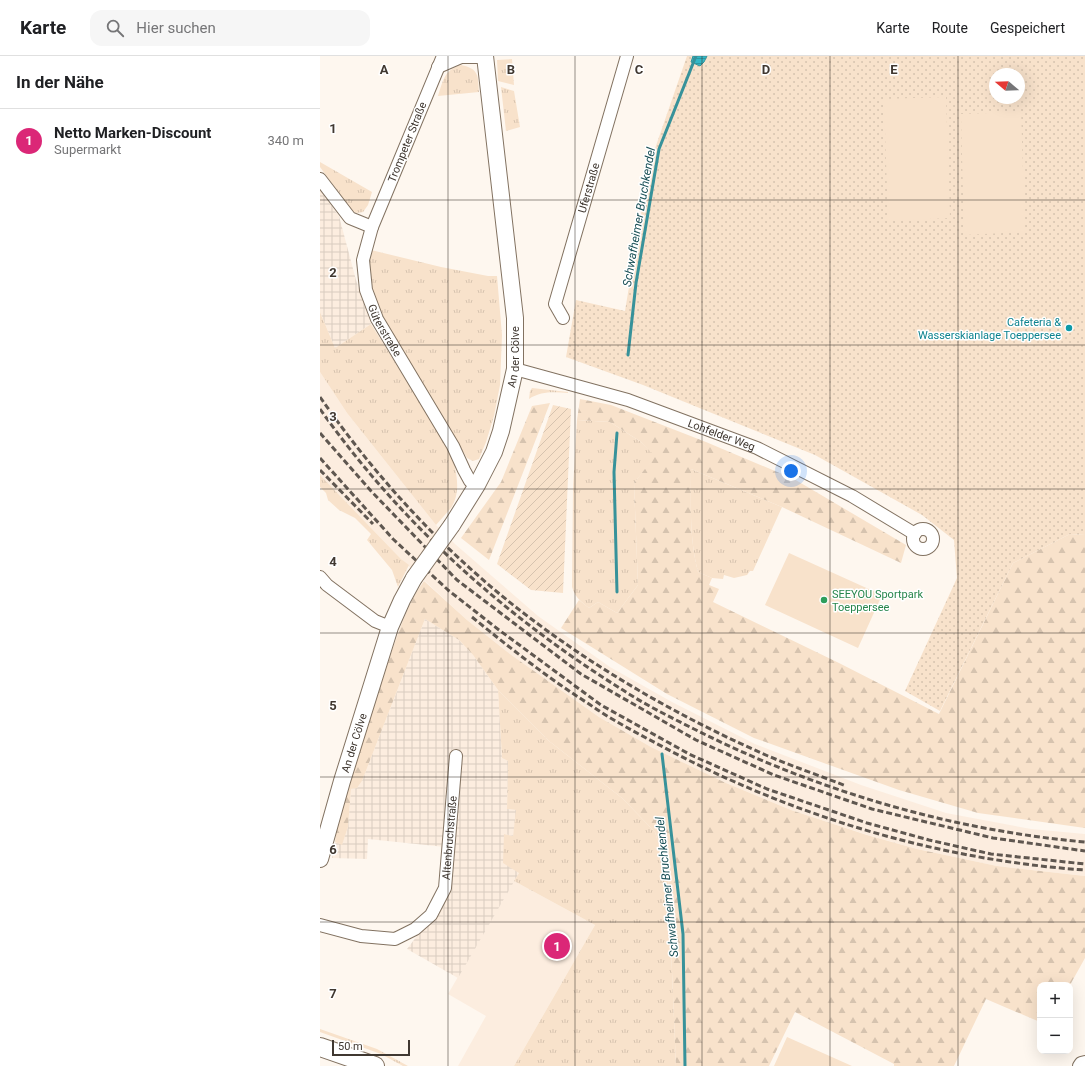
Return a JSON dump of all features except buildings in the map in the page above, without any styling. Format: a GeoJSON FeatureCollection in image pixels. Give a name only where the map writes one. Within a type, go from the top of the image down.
{"type":"FeatureCollection","features":[{"type":"Feature","properties":{"kind":"main road"},"geometry":{"type":"LineString","coordinates":[[320,1047],[375,1066]]}},
{"type":"Feature","properties":{"kind":"street","name":"Uferstraße"},"geometry":{"type":"LineString","coordinates":[[563,318],[555,304],[627,56]]}},
{"type":"Feature","properties":{"kind":"street","name":"An der Cölve"},"geometry":{"type":"LineString","coordinates":[[320,859],[340,788],[390,627],[414,578],[452,525],[477,485],[494,452],[501,431],[515,369],[515,318],[485,57],[461,57],[440,61]]}},
{"type":"Feature","properties":{"kind":"street","name":"Trompeter Straße"},"geometry":{"type":"LineString","coordinates":[[372,227],[440,61]]}},
{"type":"Feature","properties":{"kind":"street"},"geometry":{"type":"LineString","coordinates":[[320,179],[350,218],[372,227]]}},
{"type":"Feature","properties":{"kind":"street","name":"Güterstraße"},"geometry":{"type":"LineString","coordinates":[[372,227],[363,260],[366,290],[377,319],[454,446],[470,481],[477,485]]}},
{"type":"Feature","properties":{"kind":"street","name":"Lohfelder Weg"},"geometry":{"type":"LineString","coordinates":[[515,369],[628,400],[758,448],[852,496],[915,534]]}},
{"type":"Feature","properties":{"kind":"street"},"geometry":{"type":"LineString","coordinates":[[322,579],[375,621],[390,627]]}},
{"type":"Feature","properties":{"kind":"street","name":"Altenbruchstraße"},"geometry":{"type":"LineString","coordinates":[[320,925],[361,936],[395,939],[415,929],[431,915],[445,888],[456,756]]}},
{"type":"Feature","properties":{"kind":"street"},"geometry":{"type":"LineString","coordinates":[[1079,1066],[1081,1063],[1085,1062]]}},
{"type":"Feature","properties":{"kind":"shaded area"},"geometry":{"type":"Polygon","coordinates":[[[320,190],[339,216],[356,280],[371,324],[335,348],[320,312],[320,190]]]}},
{"type":"Feature","properties":{"kind":"shaded area"},"geometry":{"type":"Polygon","coordinates":[[[320,372],[347,413],[436,525],[455,544],[538,616],[610,667],[672,702],[755,744],[861,785],[946,813],[1031,829],[1085,834],[1085,876],[997,866],[917,849],[791,810],[726,783],[651,747],[599,717],[510,654],[467,620],[401,559],[320,475],[320,372]]]}},
{"type":"Feature","properties":{"kind":"shaded area"},"geometry":{"type":"Polygon","coordinates":[[[425,619],[459,640],[473,655],[498,690],[502,758],[508,761],[507,809],[517,810],[513,836],[504,834],[519,873],[458,978],[407,949],[440,906],[445,847],[368,839],[367,859],[332,858],[335,842],[342,844],[348,827],[351,789],[357,788],[362,781],[425,619]]]}},
{"type":"Feature","properties":{"kind":"shaded area"},"geometry":{"type":"Polygon","coordinates":[[[514,881],[595,925],[514,1066],[458,1066],[486,1016],[448,994],[514,881]]]}},
{"type":"Feature","properties":{"kind":"green space"},"geometry":{"type":"Polygon","coordinates":[[[687,56],[1085,56],[1085,535],[1070,534],[1013,563],[940,711],[905,691],[957,578],[954,540],[922,515],[815,455],[643,385],[566,357],[576,300],[625,311],[649,166],[687,56]]]}},
{"type":"Feature","properties":{"kind":"green space"},"geometry":{"type":"Polygon","coordinates":[[[512,59],[514,85],[498,81],[497,60],[512,59]]]}},
{"type":"Feature","properties":{"kind":"green space"},"geometry":{"type":"Polygon","coordinates":[[[461,65],[474,71],[478,77],[479,92],[438,96],[445,77],[455,67],[461,65]]]}},
{"type":"Feature","properties":{"kind":"green space"},"geometry":{"type":"Polygon","coordinates":[[[501,87],[514,91],[520,127],[506,131],[501,87]]]}},
{"type":"Feature","properties":{"kind":"green space"},"geometry":{"type":"Polygon","coordinates":[[[946,97],[950,218],[888,221],[884,99],[946,97]]]}},
{"type":"Feature","properties":{"kind":"green space"},"geometry":{"type":"Polygon","coordinates":[[[1021,112],[1025,232],[964,235],[961,114],[1021,112]]]}},
{"type":"Feature","properties":{"kind":"green space"},"geometry":{"type":"Polygon","coordinates":[[[320,162],[372,192],[368,205],[363,212],[357,213],[352,211],[320,167],[320,162]]]}},
{"type":"Feature","properties":{"kind":"green space"},"geometry":{"type":"Polygon","coordinates":[[[371,250],[441,267],[488,276],[497,276],[502,335],[500,385],[494,416],[479,459],[473,461],[467,458],[381,318],[374,301],[370,282],[369,263],[371,250]]]}},
{"type":"Feature","properties":{"kind":"green space"},"geometry":{"type":"Polygon","coordinates":[[[320,312],[335,348],[371,324],[451,452],[457,480],[456,495],[451,508],[436,525],[347,413],[320,372],[320,312]]]}},
{"type":"Feature","properties":{"kind":"green space"},"geometry":{"type":"Polygon","coordinates":[[[532,388],[568,393],[543,393],[529,399],[532,388]]]}},
{"type":"Feature","properties":{"kind":"green space"},"geometry":{"type":"Polygon","coordinates":[[[580,399],[611,405],[706,442],[794,479],[906,545],[901,563],[782,507],[691,469],[691,520],[695,559],[698,572],[712,578],[709,585],[719,589],[713,602],[839,663],[939,714],[1013,563],[1070,534],[1085,535],[1085,828],[978,813],[899,790],[754,738],[667,694],[561,628],[579,600],[589,608],[598,602],[617,613],[638,585],[634,483],[655,456],[641,442],[610,422],[577,420],[580,399]]]}},
{"type":"Feature","properties":{"kind":"green space"},"geometry":{"type":"Polygon","coordinates":[[[550,403],[489,560],[461,538],[501,482],[532,406],[550,403]]]}},
{"type":"Feature","properties":{"kind":"green space"},"geometry":{"type":"Polygon","coordinates":[[[553,405],[571,409],[563,593],[531,590],[497,564],[553,405]]]}},
{"type":"Feature","properties":{"kind":"green space"},"geometry":{"type":"Polygon","coordinates":[[[577,420],[610,422],[641,442],[656,456],[634,483],[638,585],[617,613],[598,602],[589,608],[583,604],[575,594],[572,587],[573,487],[577,420]]]}},
{"type":"Feature","properties":{"kind":"green space"},"geometry":{"type":"Polygon","coordinates":[[[691,469],[782,507],[753,571],[750,571],[747,575],[734,578],[724,575],[723,579],[712,578],[698,572],[692,533],[691,469]]]}},
{"type":"Feature","properties":{"kind":"green space"},"geometry":{"type":"Polygon","coordinates":[[[320,475],[401,559],[409,565],[398,587],[392,570],[367,540],[371,534],[355,518],[339,510],[328,500],[326,493],[320,487],[320,475]]]}},
{"type":"Feature","properties":{"kind":"green space","name":"SEEYOU Sportpark Toeppersee"},"geometry":{"type":"Polygon","coordinates":[[[789,553],[882,595],[858,648],[765,605],[789,553]]]}},
{"type":"Feature","properties":{"kind":"green space"},"geometry":{"type":"Polygon","coordinates":[[[424,581],[467,620],[510,654],[599,717],[651,747],[726,783],[791,810],[867,835],[917,849],[997,866],[1085,876],[1085,958],[1072,982],[1037,982],[1037,1021],[986,999],[954,1066],[894,1066],[894,1064],[795,1012],[769,1066],[676,1066],[668,876],[655,832],[622,798],[549,741],[498,690],[473,655],[459,640],[425,619],[362,781],[357,788],[351,789],[348,827],[342,845],[335,842],[343,799],[401,625],[418,589],[424,581]]]}},
{"type":"Feature","properties":{"kind":"green space"},"geometry":{"type":"Polygon","coordinates":[[[498,690],[549,741],[622,798],[655,832],[668,876],[676,1066],[514,1066],[595,925],[514,881],[519,873],[503,863],[504,834],[513,836],[516,810],[507,809],[508,761],[502,758],[498,690]]]}},
{"type":"Feature","properties":{"kind":"green space"},"geometry":{"type":"Polygon","coordinates":[[[320,1029],[377,1049],[408,1066],[403,1066],[381,1054],[320,1032],[320,1029]]]}},
{"type":"Feature","properties":{"kind":"green space"},"geometry":{"type":"Polygon","coordinates":[[[787,1037],[852,1066],[774,1066],[787,1037]]]}},
{"type":"Feature","properties":{"kind":"water"},"geometry":{"type":"Polygon","coordinates":[[[693,56],[707,56],[700,66],[691,62],[693,56]]]}},
{"type":"Feature","properties":{"kind":"waterway","name":"Schwafheimer Bruchkendel"},"geometry":{"type":"LineString","coordinates":[[628,355],[636,283],[659,149],[696,56]]}},
{"type":"Feature","properties":{"kind":"waterway","name":"Schwafheimer Bruchkendel"},"geometry":{"type":"LineString","coordinates":[[617,433],[614,472],[617,592]]}},
{"type":"Feature","properties":{"kind":"waterway","name":"Schwafheimer Bruchkendel"},"geometry":{"type":"LineString","coordinates":[[662,754],[683,934],[685,1066]]}},
{"type":"Feature","properties":{"kind":"railway"},"geometry":{"type":"LineString","coordinates":[[320,397],[367,459],[418,518],[474,572],[561,641],[618,678],[677,712],[768,756],[846,786]]}},
{"type":"Feature","properties":{"kind":"railway"},"geometry":{"type":"LineString","coordinates":[[320,409],[351,450],[384,489],[418,527],[455,563],[534,629],[575,659],[646,704],[740,751],[787,771],[884,804],[933,817],[984,828],[1085,842]]}},
{"type":"Feature","properties":{"kind":"railway"},"geometry":{"type":"LineString","coordinates":[[320,433],[371,491],[457,580],[581,674],[696,740],[774,775],[872,809],[993,838],[1085,851]]}},
{"type":"Feature","properties":{"kind":"railway"},"geometry":{"type":"LineString","coordinates":[[320,458],[393,539],[448,590],[499,630],[601,705],[689,754],[767,789],[867,823],[929,840],[991,854],[1085,864]]}},
{"type":"Feature","properties":{"kind":"railway"},"geometry":{"type":"LineString","coordinates":[[320,470],[373,524]]}},
{"type":"Feature","properties":{"kind":"railway"},"geometry":{"type":"LineString","coordinates":[[472,617],[544,673],[607,716],[714,773],[765,795],[869,831],[922,845],[1030,865],[1085,870]]}},
{"type":"Feature","properties":{"kind":"place","name":"Cafeteria & Wasserskianlage Toeppersee"},"geometry":{"type":"Point","coordinates":[1069,328]}},
{"type":"Feature","properties":{"kind":"place","name":"SEEYOU Sportpark Toeppersee"},"geometry":{"type":"Point","coordinates":[824,600]}},
{"type":"Feature","properties":{"kind":"place","name":"Netto Marken-Discount"},"geometry":{"type":"Point","coordinates":[557,946]}}]}
